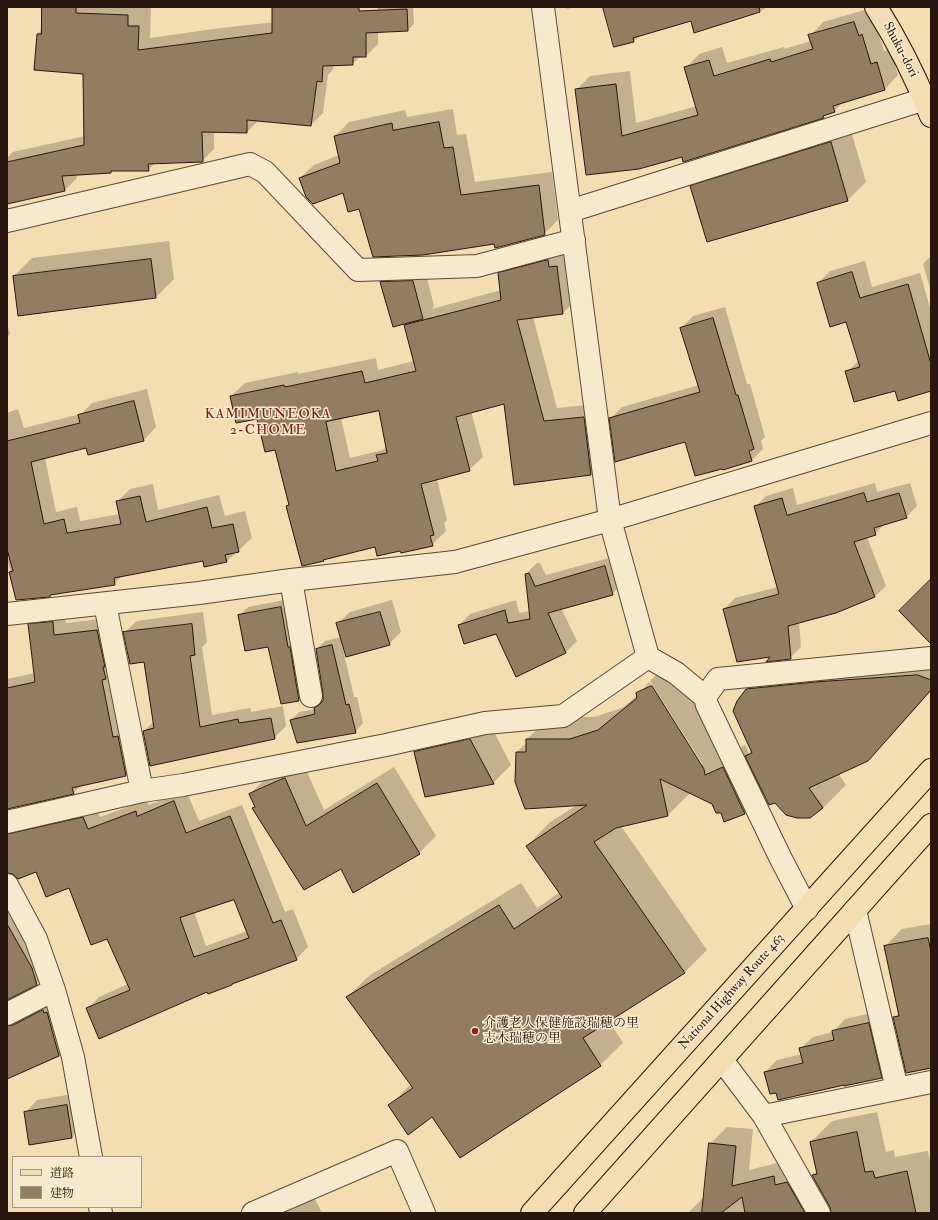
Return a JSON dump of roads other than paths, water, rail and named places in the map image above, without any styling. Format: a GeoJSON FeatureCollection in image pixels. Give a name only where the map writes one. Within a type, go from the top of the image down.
{"type":"FeatureCollection","features":[{"type":"Feature","properties":{"kind":"main road","name":"Shuku-dori"},"geometry":{"type":"LineString","coordinates":[[876,7],[898,42],[928,108]]}},
{"type":"Feature","properties":{"kind":"main road","name":"National Highway Route 463"},"geometry":{"type":"LineString","coordinates":[[532,1213],[931,770]]}},
{"type":"Feature","properties":{"kind":"main road"},"geometry":{"type":"LineString","coordinates":[[585,1213],[931,825]]}},
{"type":"Feature","properties":{"kind":"street"},"geometry":{"type":"LineString","coordinates":[[543,7],[610,520],[648,657],[676,673],[704,697],[780,857],[807,909]]}},
{"type":"Feature","properties":{"kind":"street"},"geometry":{"type":"LineString","coordinates":[[570,211],[928,108]]}},
{"type":"Feature","properties":{"kind":"street"},"geometry":{"type":"LineString","coordinates":[[7,221],[250,164],[265,172],[358,270],[477,266],[574,240]]}},
{"type":"Feature","properties":{"kind":"street"},"geometry":{"type":"LineString","coordinates":[[7,614],[106,604],[291,580],[456,562],[610,520],[931,423]]}},
{"type":"Feature","properties":{"kind":"street"},"geometry":{"type":"LineString","coordinates":[[291,580],[311,696]]}},
{"type":"Feature","properties":{"kind":"street"},"geometry":{"type":"LineString","coordinates":[[106,604],[142,791]]}},
{"type":"Feature","properties":{"kind":"street"},"geometry":{"type":"LineString","coordinates":[[7,822],[142,791],[370,748],[486,723],[564,716],[648,657]]}},
{"type":"Feature","properties":{"kind":"street"},"geometry":{"type":"LineString","coordinates":[[704,697],[718,679],[931,658]]}},
{"type":"Feature","properties":{"kind":"street"},"geometry":{"type":"LineString","coordinates":[[7,885],[36,939],[54,990],[73,1057],[91,1156]]}},
{"type":"Feature","properties":{"kind":"street"},"geometry":{"type":"LineString","coordinates":[[855,910],[897,1089]]}},
{"type":"Feature","properties":{"kind":"street"},"geometry":{"type":"LineString","coordinates":[[7,1014],[54,990]]}},
{"type":"Feature","properties":{"kind":"street"},"geometry":{"type":"LineString","coordinates":[[722,1060],[764,1116],[819,1213]]}},
{"type":"Feature","properties":{"kind":"street"},"geometry":{"type":"LineString","coordinates":[[764,1116],[931,1082]]}},
{"type":"Feature","properties":{"kind":"street"},"geometry":{"type":"LineString","coordinates":[[253,1213],[397,1151],[424,1213]]}},
{"type":"Feature","properties":{"kind":"place","name":"介護老人保健施設瑞穂の里 志木瑞穂の里"},"geometry":{"type":"Point","coordinates":[475,1031]}},
{"type":"Feature","properties":{"kind":"district","name":"KAMIMUNEOKA 2-CHOME"},"geometry":{"type":"Point","coordinates":[268,424]}}]}
